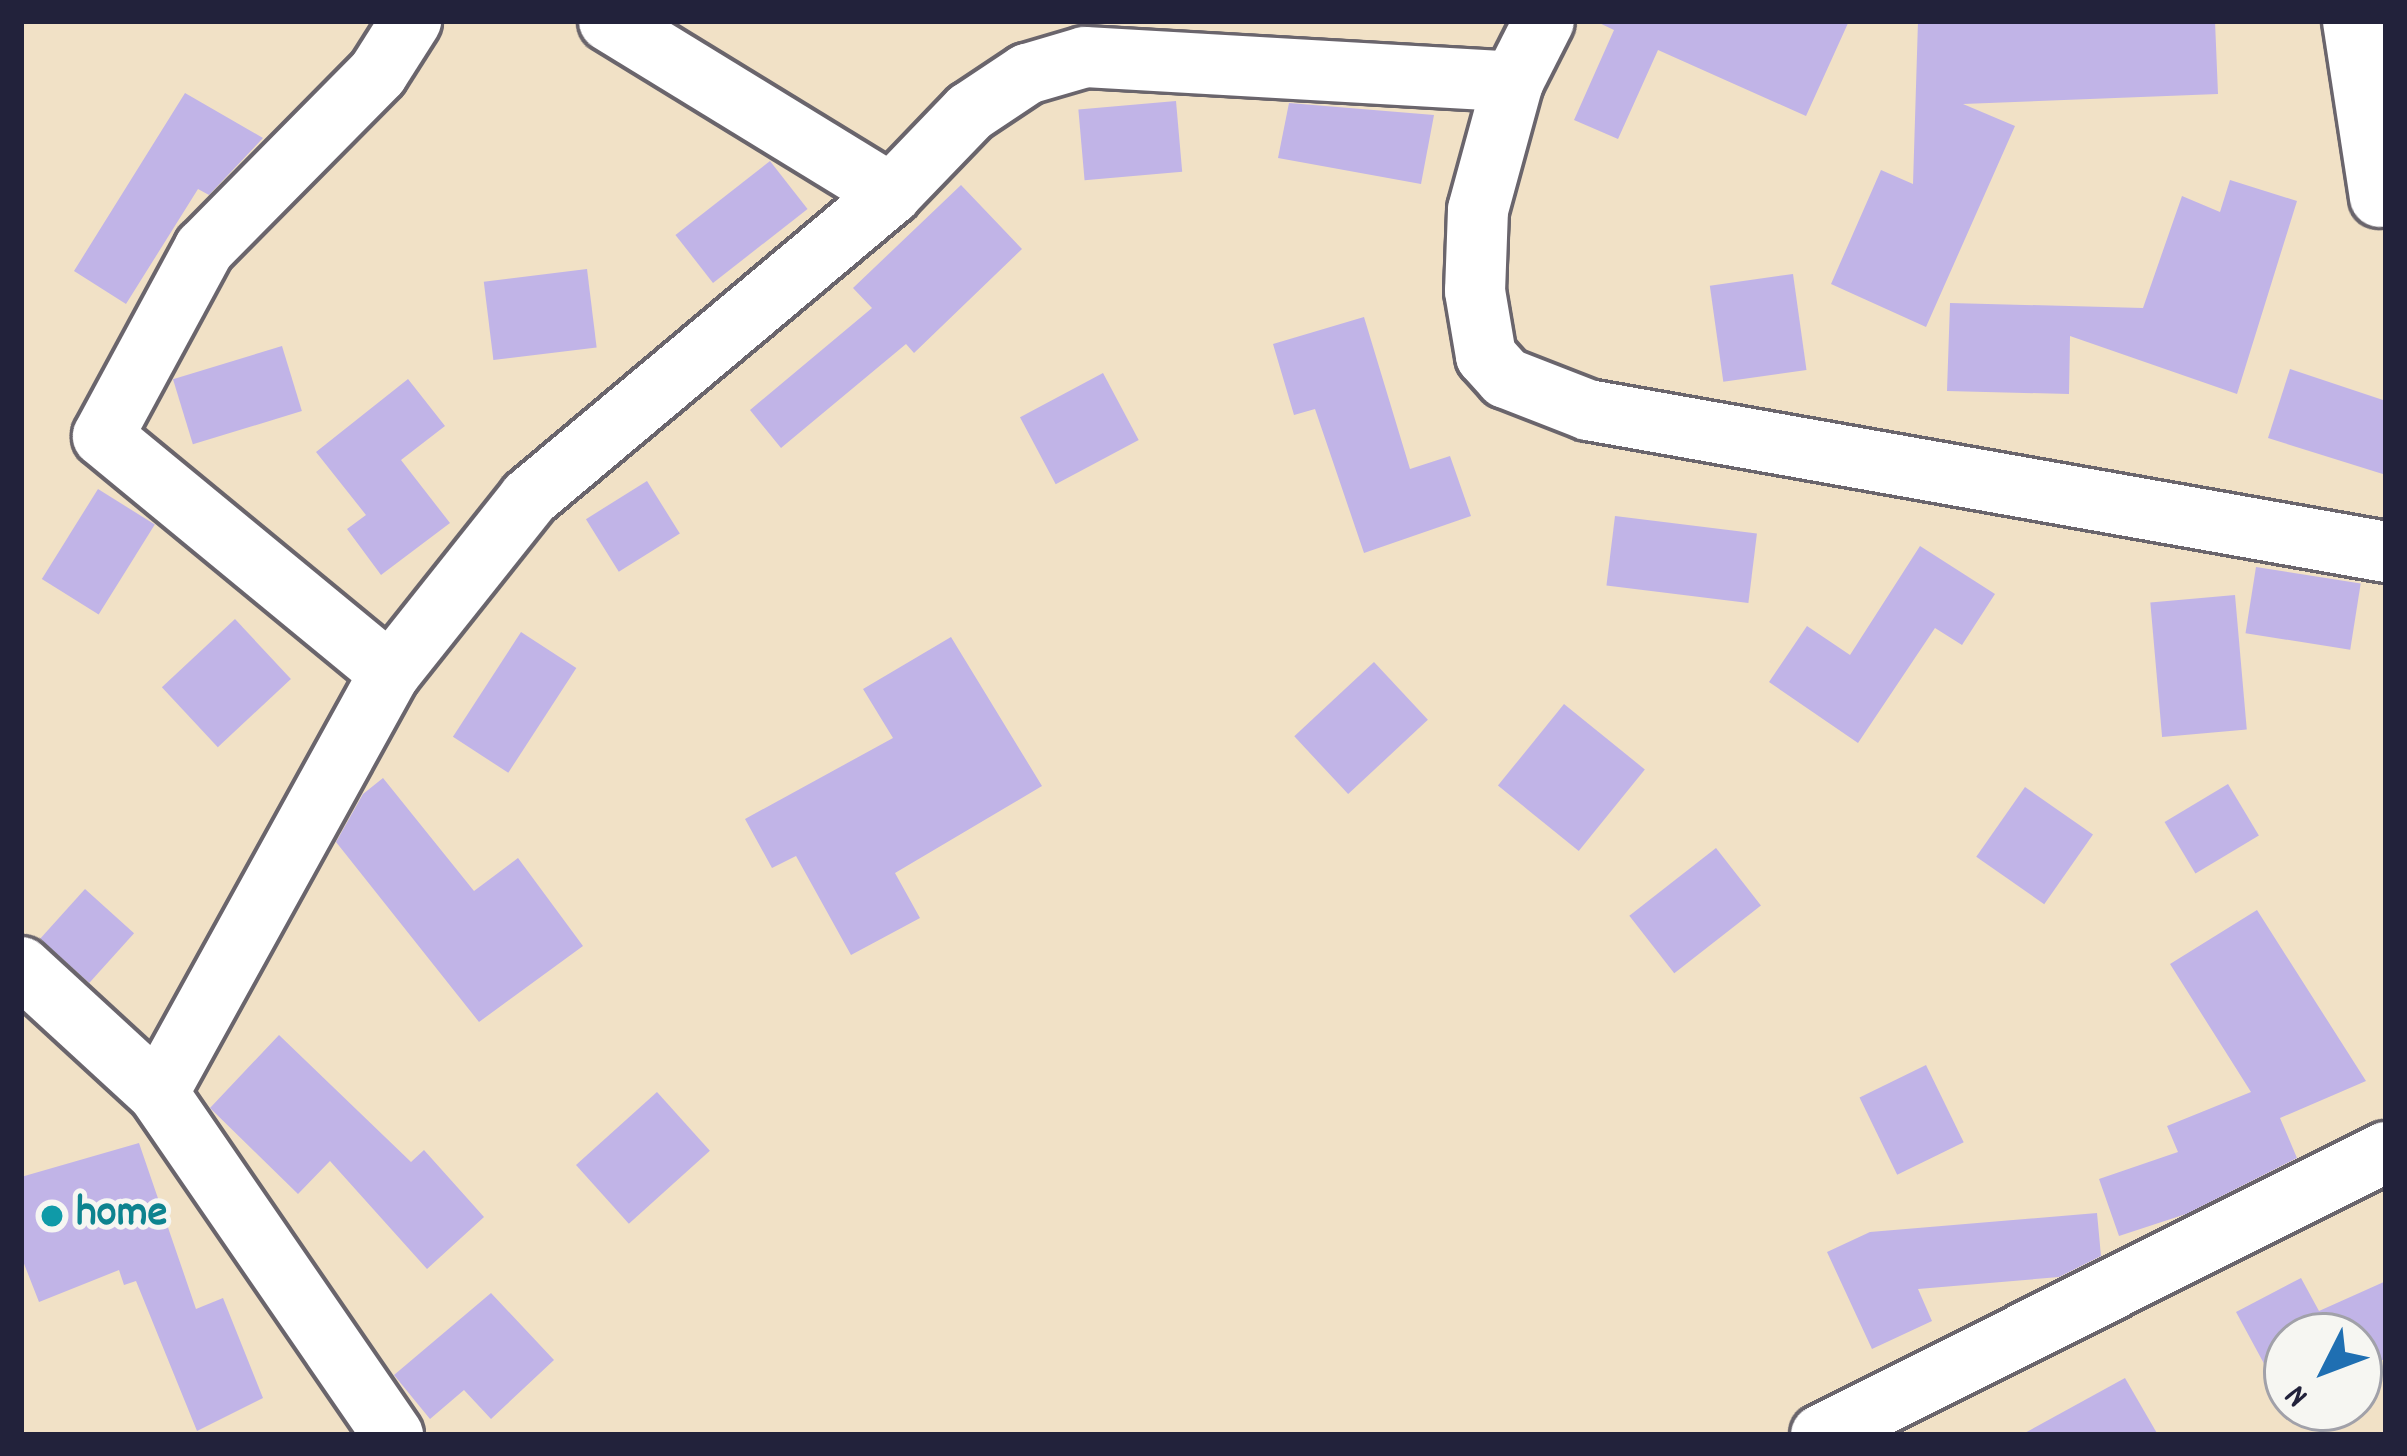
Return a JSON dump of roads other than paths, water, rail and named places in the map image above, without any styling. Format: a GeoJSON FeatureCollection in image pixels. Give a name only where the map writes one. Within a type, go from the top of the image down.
{"type":"FeatureCollection","features":[{"type":"Feature","properties":{"kind":"street"},"geometry":{"type":"LineString","coordinates":[[390,674],[103,436],[204,250],[379,73],[411,21]]}},
{"type":"Feature","properties":{"kind":"street"},"geometry":{"type":"LineString","coordinates":[[609,21],[891,194]]}},
{"type":"Feature","properties":{"kind":"street"},"geometry":{"type":"LineString","coordinates":[[1544,21],[1513,82],[1478,210],[1475,291],[1486,356],[1506,378],[1588,410],[2386,552]]}},
{"type":"Feature","properties":{"kind":"street"},"geometry":{"type":"LineString","coordinates":[[2354,21],[2380,197]]}},
{"type":"Feature","properties":{"kind":"street"},"geometry":{"type":"LineString","coordinates":[[158,1093],[390,674],[529,498],[891,194],[970,112],[1027,74],[1085,57],[1513,82]]}},
{"type":"Feature","properties":{"kind":"street"},"geometry":{"type":"LineString","coordinates":[[21,967],[158,1093],[393,1435]]}},
{"type":"Feature","properties":{"kind":"street"},"geometry":{"type":"LineString","coordinates":[[1821,1435],[2386,1151]]}},
{"type":"Feature","properties":{"kind":"place","name":"home"},"geometry":{"type":"Point","coordinates":[52,1216]}}]}
